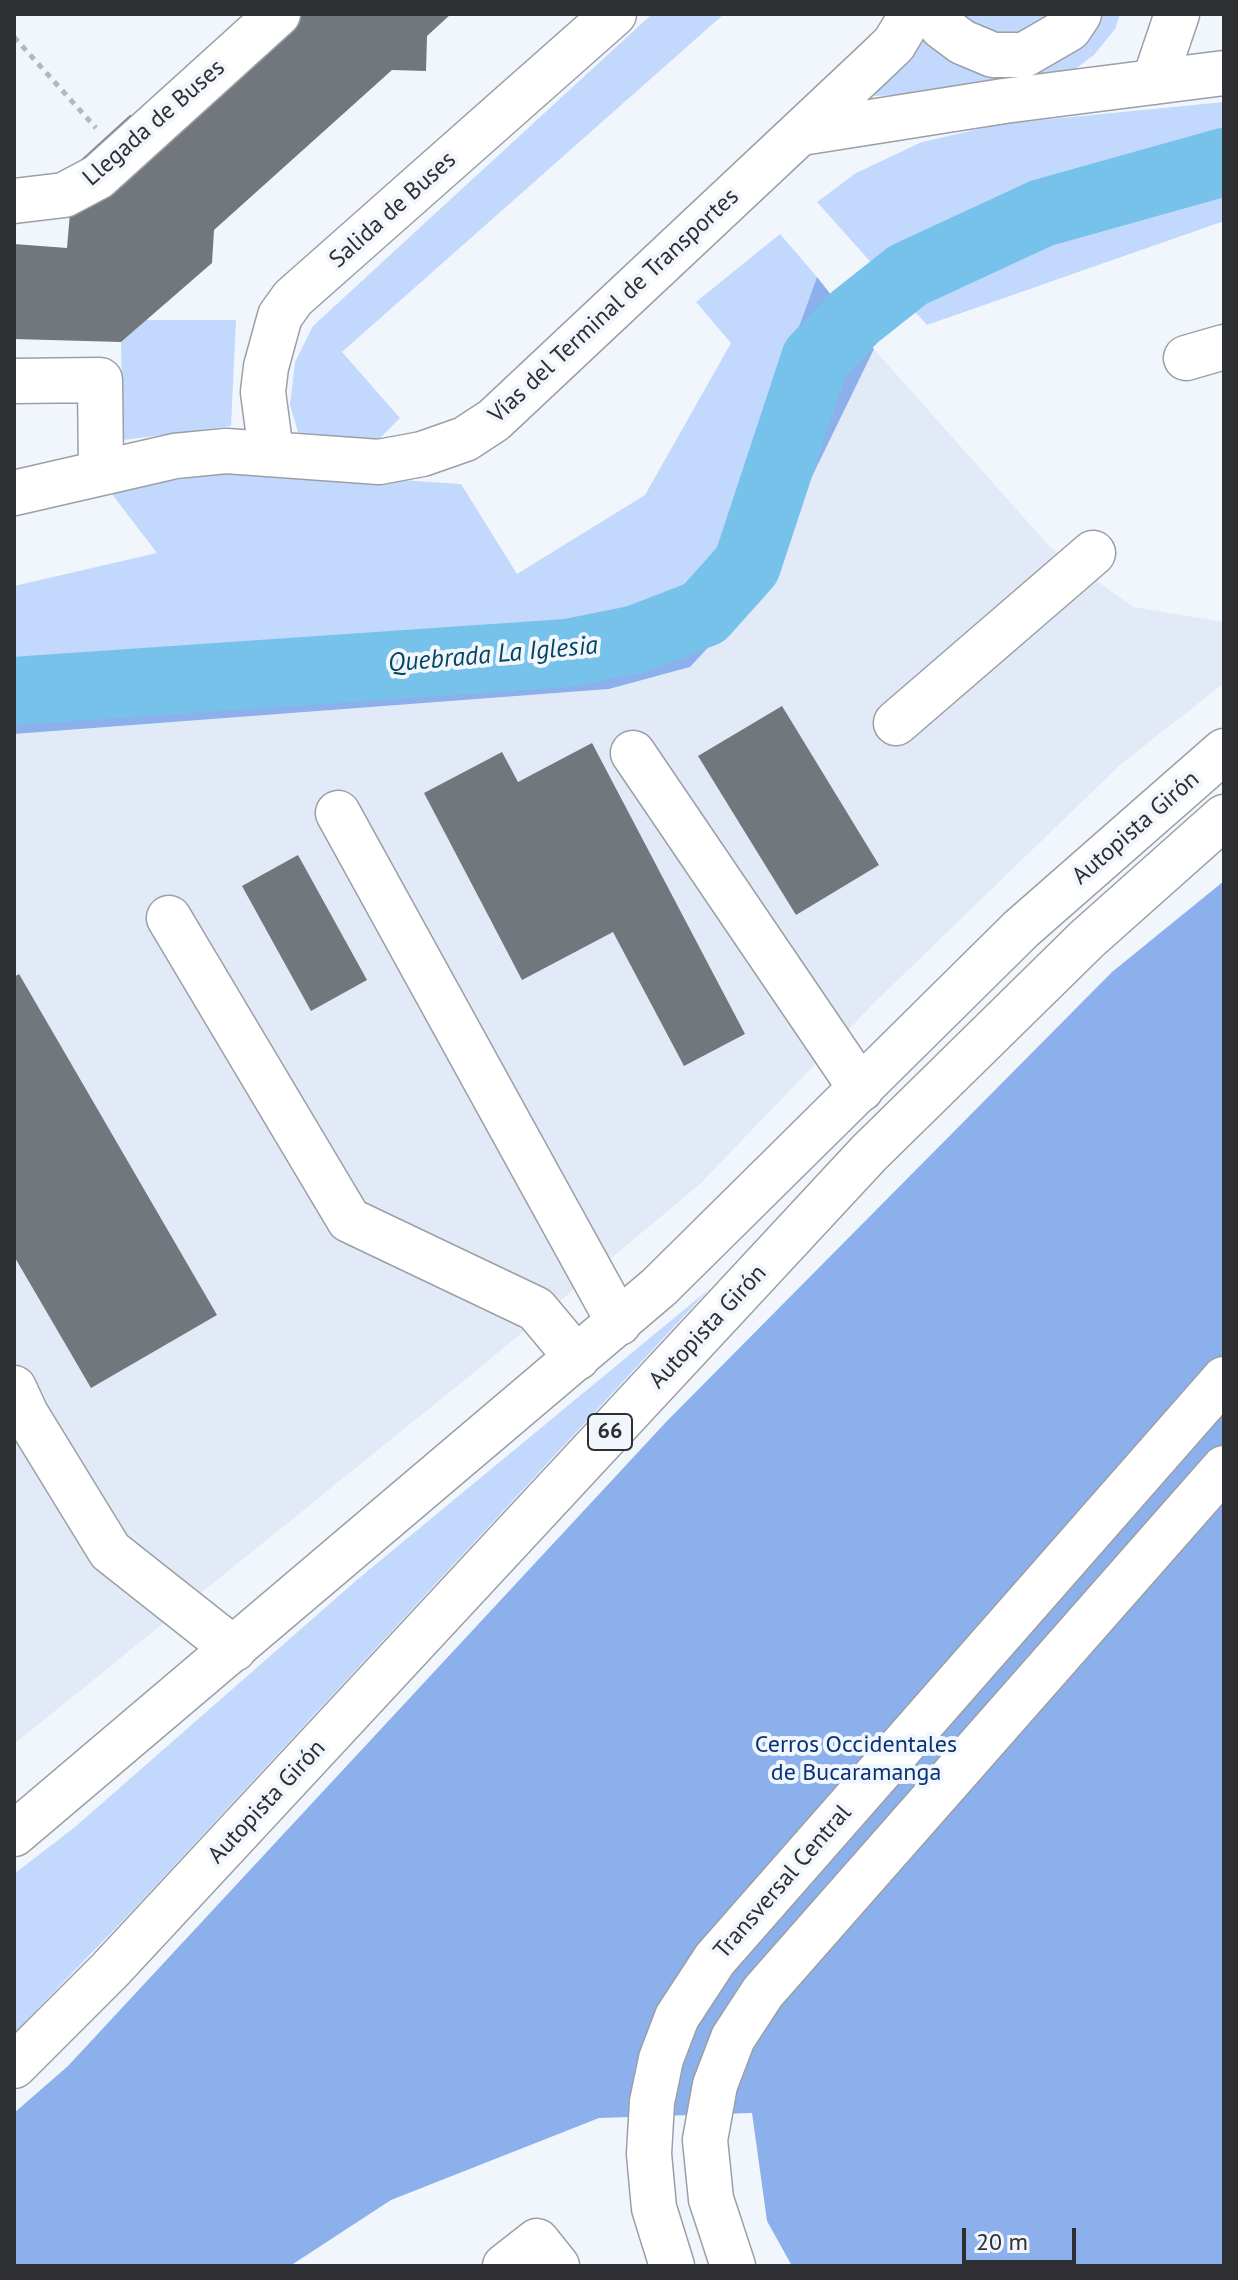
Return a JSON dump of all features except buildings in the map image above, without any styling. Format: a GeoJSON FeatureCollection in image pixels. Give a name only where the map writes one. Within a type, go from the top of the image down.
{"type":"FeatureCollection","features":[{"type":"Feature","properties":{"kind":"main road","name":"Llegada de Buses"},"geometry":{"type":"LineString","coordinates":[[14,201],[64,195],[98,177],[278,14]]}},
{"type":"Feature","properties":{"kind":"main road","name":"Salida de Buses"},"geometry":{"type":"LineString","coordinates":[[271,452],[263,392],[266,367],[280,316],[293,298],[614,14]]}},
{"type":"Feature","properties":{"kind":"main road","name":"Vías del Terminal de Transportes"},"geometry":{"type":"LineString","coordinates":[[271,452],[326,461],[379,462],[422,454],[465,439],[494,420],[894,44],[912,14]]}},
{"type":"Feature","properties":{"kind":"main road"},"geometry":{"type":"LineString","coordinates":[[933,14],[942,27],[962,42],[993,55],[1024,55],[1069,29],[1079,14]]}},
{"type":"Feature","properties":{"kind":"main road"},"geometry":{"type":"LineString","coordinates":[[1154,82],[1177,14]]}},
{"type":"Feature","properties":{"kind":"main road"},"geometry":{"type":"LineString","coordinates":[[801,133],[1004,101],[1224,73]]}},
{"type":"Feature","properties":{"kind":"main road"},"geometry":{"type":"LineString","coordinates":[[14,381],[100,380],[101,471]]}},
{"type":"Feature","properties":{"kind":"main road"},"geometry":{"type":"LineString","coordinates":[[14,493],[175,456],[226,451],[271,452]]}},
{"type":"Feature","properties":{"kind":"main road"},"geometry":{"type":"LineString","coordinates":[[896,723],[1093,553]]}},
{"type":"Feature","properties":{"kind":"main road","name":"Autopista Girón"},"geometry":{"type":"LineString","coordinates":[[14,1834],[619,1323],[750,1201],[1021,929],[1224,751]]}},
{"type":"Feature","properties":{"kind":"main road"},"geometry":{"type":"LineString","coordinates":[[633,753],[861,1089]]}},
{"type":"Feature","properties":{"kind":"main road"},"geometry":{"type":"LineString","coordinates":[[338,813],[619,1323]]}},
{"type":"Feature","properties":{"kind":"main road","name":"Autopista Girón"},"geometry":{"type":"LineString","coordinates":[[14,2066],[110,1970],[869,1153],[1087,939],[1224,817]]}},
{"type":"Feature","properties":{"kind":"main road"},"geometry":{"type":"LineString","coordinates":[[169,918],[349,1220],[536,1309],[577,1358]]}},
{"type":"Feature","properties":{"kind":"main road","name":"Transversal Central"},"geometry":{"type":"LineString","coordinates":[[672,2266],[654,2208],[649,2154],[652,2102],[661,2059],[677,2017],[715,1959],[1224,1379]]}},
{"type":"Feature","properties":{"kind":"main road"},"geometry":{"type":"LineString","coordinates":[[14,1388],[26,1414],[110,1551],[234,1649]]}},
{"type":"Feature","properties":{"kind":"main road"},"geometry":{"type":"LineString","coordinates":[[733,2266],[711,2199],[705,2140],[715,2085],[733,2038],[763,1992],[1224,1468]]}},
{"type":"Feature","properties":{"kind":"main road"},"geometry":{"type":"LineString","coordinates":[[505,2266],[537,2241],[557,2266]]}},
{"type":"Feature","properties":{"kind":"path"},"geometry":{"type":"LineString","coordinates":[[14,37],[105,137]]}},
{"type":"Feature","properties":{"kind":"shaded area"},"geometry":{"type":"Polygon","coordinates":[[[652,14],[724,14],[342,352],[400,418],[377,441],[311,444],[298,432],[290,405],[295,362],[313,326],[652,14]]]}},
{"type":"Feature","properties":{"kind":"shaded area"},"geometry":{"type":"Polygon","coordinates":[[[953,14],[1058,14],[1022,36],[988,36],[953,14]]]}},
{"type":"Feature","properties":{"kind":"shaded area"},"geometry":{"type":"Polygon","coordinates":[[[1097,14],[1120,14],[1115,29],[1094,55],[1071,72],[1001,91],[874,96],[924,36],[958,61],[1097,14]]]}},
{"type":"Feature","properties":{"kind":"shaded area"},"geometry":{"type":"Polygon","coordinates":[[[1224,102],[1224,221],[927,325],[817,202],[856,173],[922,142],[1001,124],[1224,102]]]}},
{"type":"Feature","properties":{"kind":"shaded area"},"geometry":{"type":"Polygon","coordinates":[[[780,234],[817,277],[714,560],[697,582],[667,603],[623,616],[545,628],[14,665],[14,586],[157,553],[108,489],[251,470],[461,484],[517,574],[645,495],[731,343],[696,302],[780,234]]]}},
{"type":"Feature","properties":{"kind":"shaded area"},"geometry":{"type":"Polygon","coordinates":[[[146,320],[236,320],[231,426],[123,440],[121,342],[146,320]]]}},
{"type":"Feature","properties":{"kind":"shaded area"},"geometry":{"type":"Polygon","coordinates":[[[874,349],[1051,548],[1133,607],[1224,622],[1224,683],[1120,765],[874,1003],[700,1184],[482,1366],[14,1744],[14,734],[609,689],[690,667],[752,600],[874,349]]]}},
{"type":"Feature","properties":{"kind":"shaded area"},"geometry":{"type":"Polygon","coordinates":[[[708,1290],[133,1910],[14,2033],[14,1874],[75,1827],[358,1579],[708,1290]]]}},
{"type":"Feature","properties":{"kind":"green space"},"geometry":{"type":"Polygon","coordinates":[[[817,277],[874,349],[752,600],[690,667],[609,689],[14,734],[14,665],[545,628],[623,616],[667,603],[697,582],[714,560],[817,277]]]}},
{"type":"Feature","properties":{"kind":"green space","name":"Cerros Occidentales de Bucaramanga"},"geometry":{"type":"Polygon","coordinates":[[[1224,881],[1224,2266],[792,2266],[767,2221],[752,2113],[599,2118],[391,2200],[290,2266],[14,2266],[14,2113],[68,2066],[667,1421],[1112,972],[1224,881]]]}},
{"type":"Feature","properties":{"kind":"waterway","name":"Quebrada La Iglesia"},"geometry":{"type":"LineString","coordinates":[[14,691],[567,653],[637,639],[704,613],[747,565],[815,359],[855,317],[908,275],[1042,213],[1224,162]]}}]}
